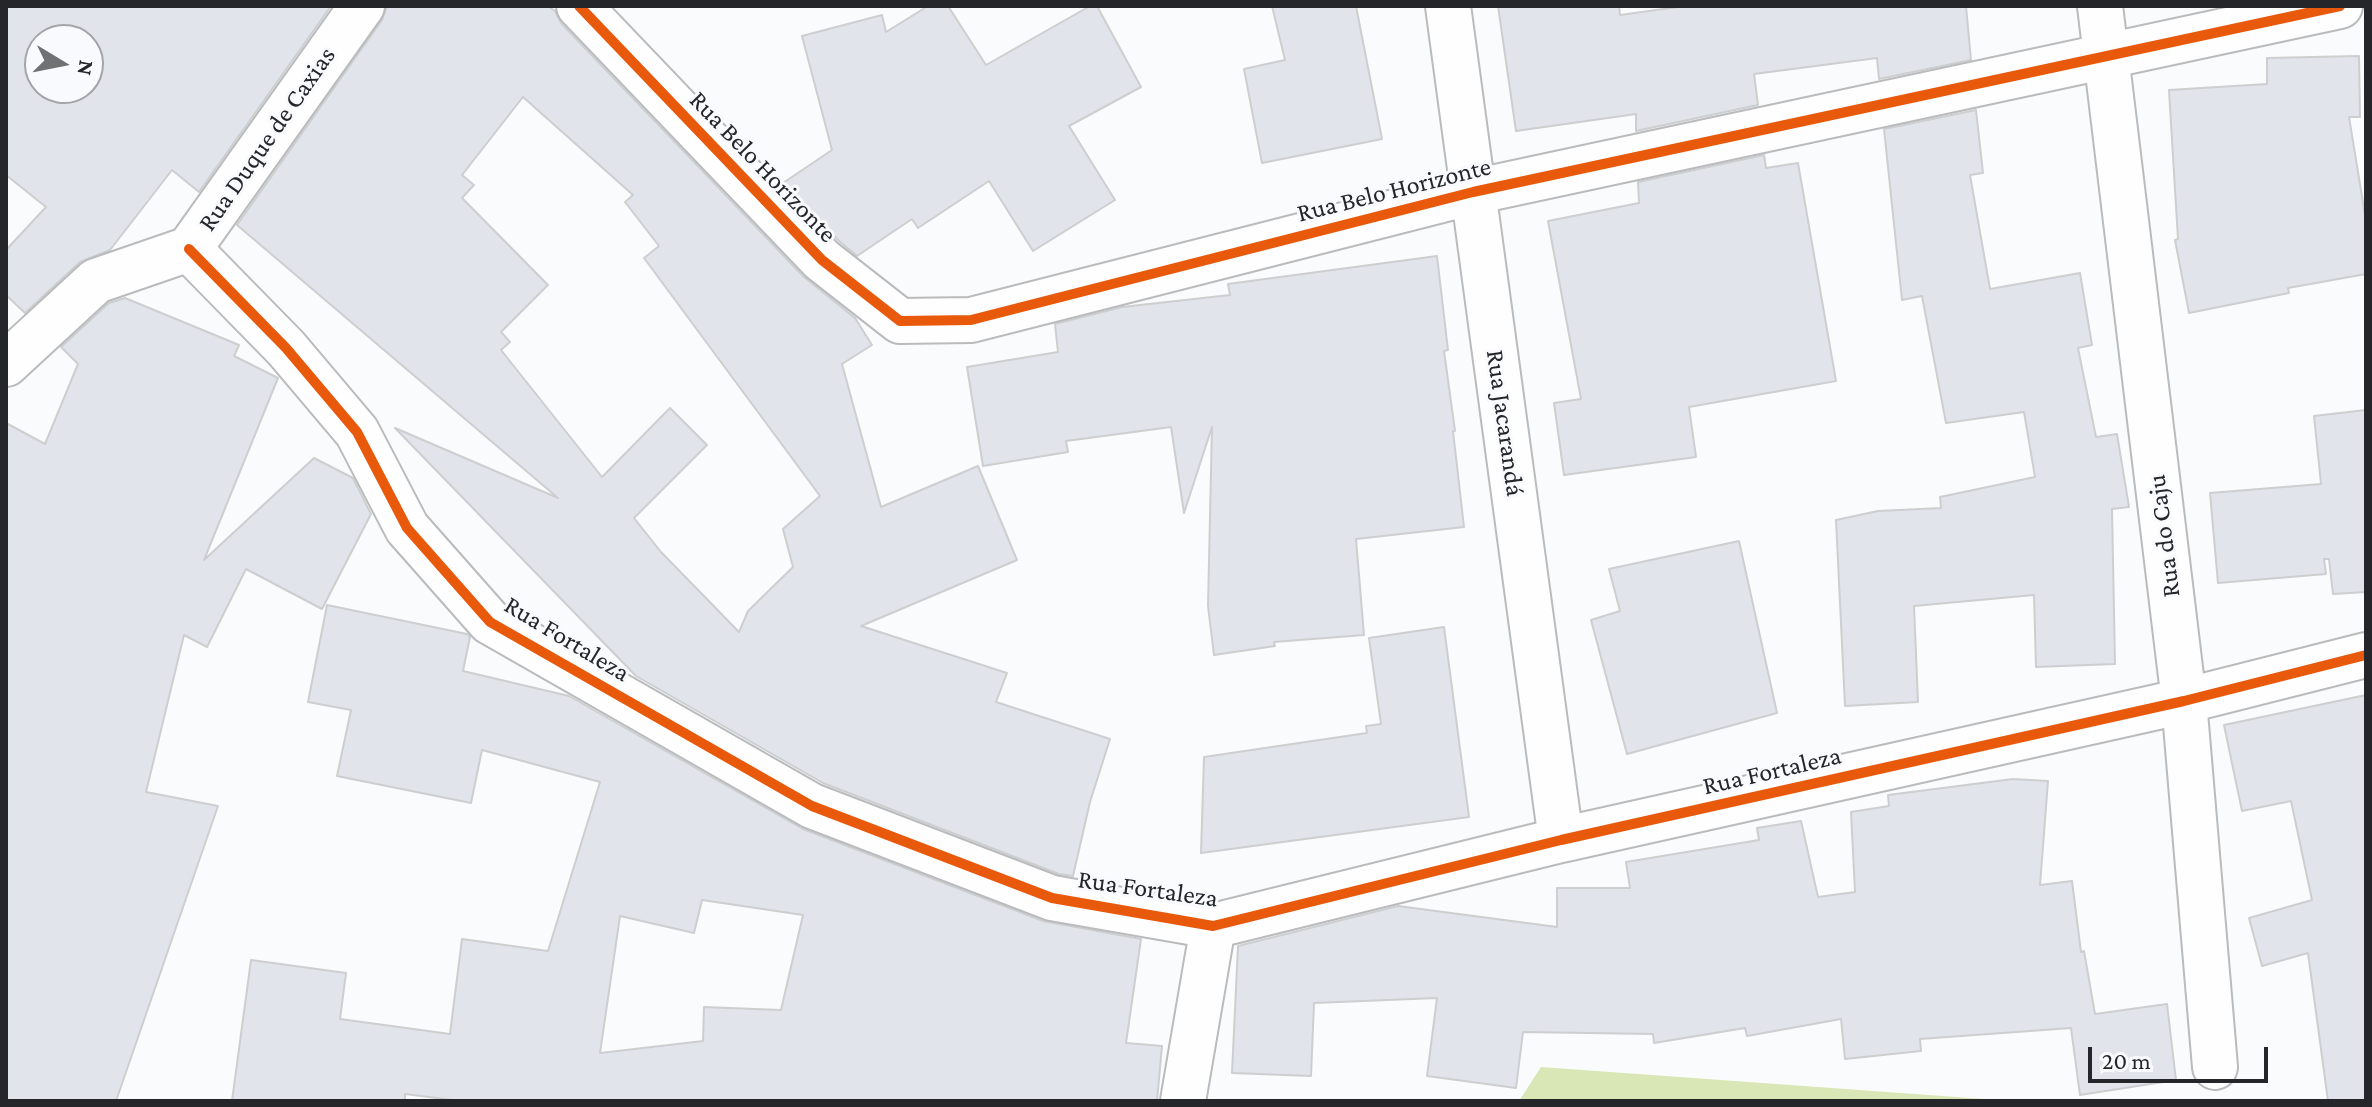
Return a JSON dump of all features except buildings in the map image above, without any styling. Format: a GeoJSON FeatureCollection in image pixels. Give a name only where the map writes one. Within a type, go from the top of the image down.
{"type":"FeatureCollection","features":[{"type":"Feature","properties":{"kind":"street","name":"Rua Duque de Caxias"},"geometry":{"type":"LineString","coordinates":[[6,364],[96,281],[189,249],[362,6]]}},
{"type":"Feature","properties":{"kind":"street","name":"Rua Belo Horizonte"},"geometry":{"type":"LineString","coordinates":[[579,6],[822,260],[900,321],[971,320],[1473,192],[2340,6]]}},
{"type":"Feature","properties":{"kind":"street","name":"Rua Jacarandá"},"geometry":{"type":"LineString","coordinates":[[1448,6],[1561,840]]}},
{"type":"Feature","properties":{"kind":"street","name":"Rua do Caju"},"geometry":{"type":"LineString","coordinates":[[2100,6],[2184,701],[2215,1067]]}},
{"type":"Feature","properties":{"kind":"street","name":"Rua Fortaleza"},"geometry":{"type":"LineString","coordinates":[[189,249],[286,348],[357,432],[407,528],[490,622],[812,806],[1052,898],[1213,926],[1561,840],[2184,701],[2366,655]]}},
{"type":"Feature","properties":{"kind":"street"},"geometry":{"type":"LineString","coordinates":[[1183,1101],[1213,926]]}},
{"type":"Feature","properties":{"kind":"green space"},"geometry":{"type":"Polygon","coordinates":[[[1541,1067],[1998,1100],[2007,1101],[1519,1101],[1541,1067]]]}},
{"type":"Feature","properties":{"kind":"cycle path"},"geometry":{"type":"LineString","coordinates":[[579,6],[822,260],[900,321],[971,320],[1473,192],[2340,6]]}},
{"type":"Feature","properties":{"kind":"cycle path"},"geometry":{"type":"LineString","coordinates":[[189,249],[286,348],[357,432],[407,528],[490,622],[812,806],[1052,898],[1213,926],[1561,840],[2184,701],[2366,655]]}}]}
